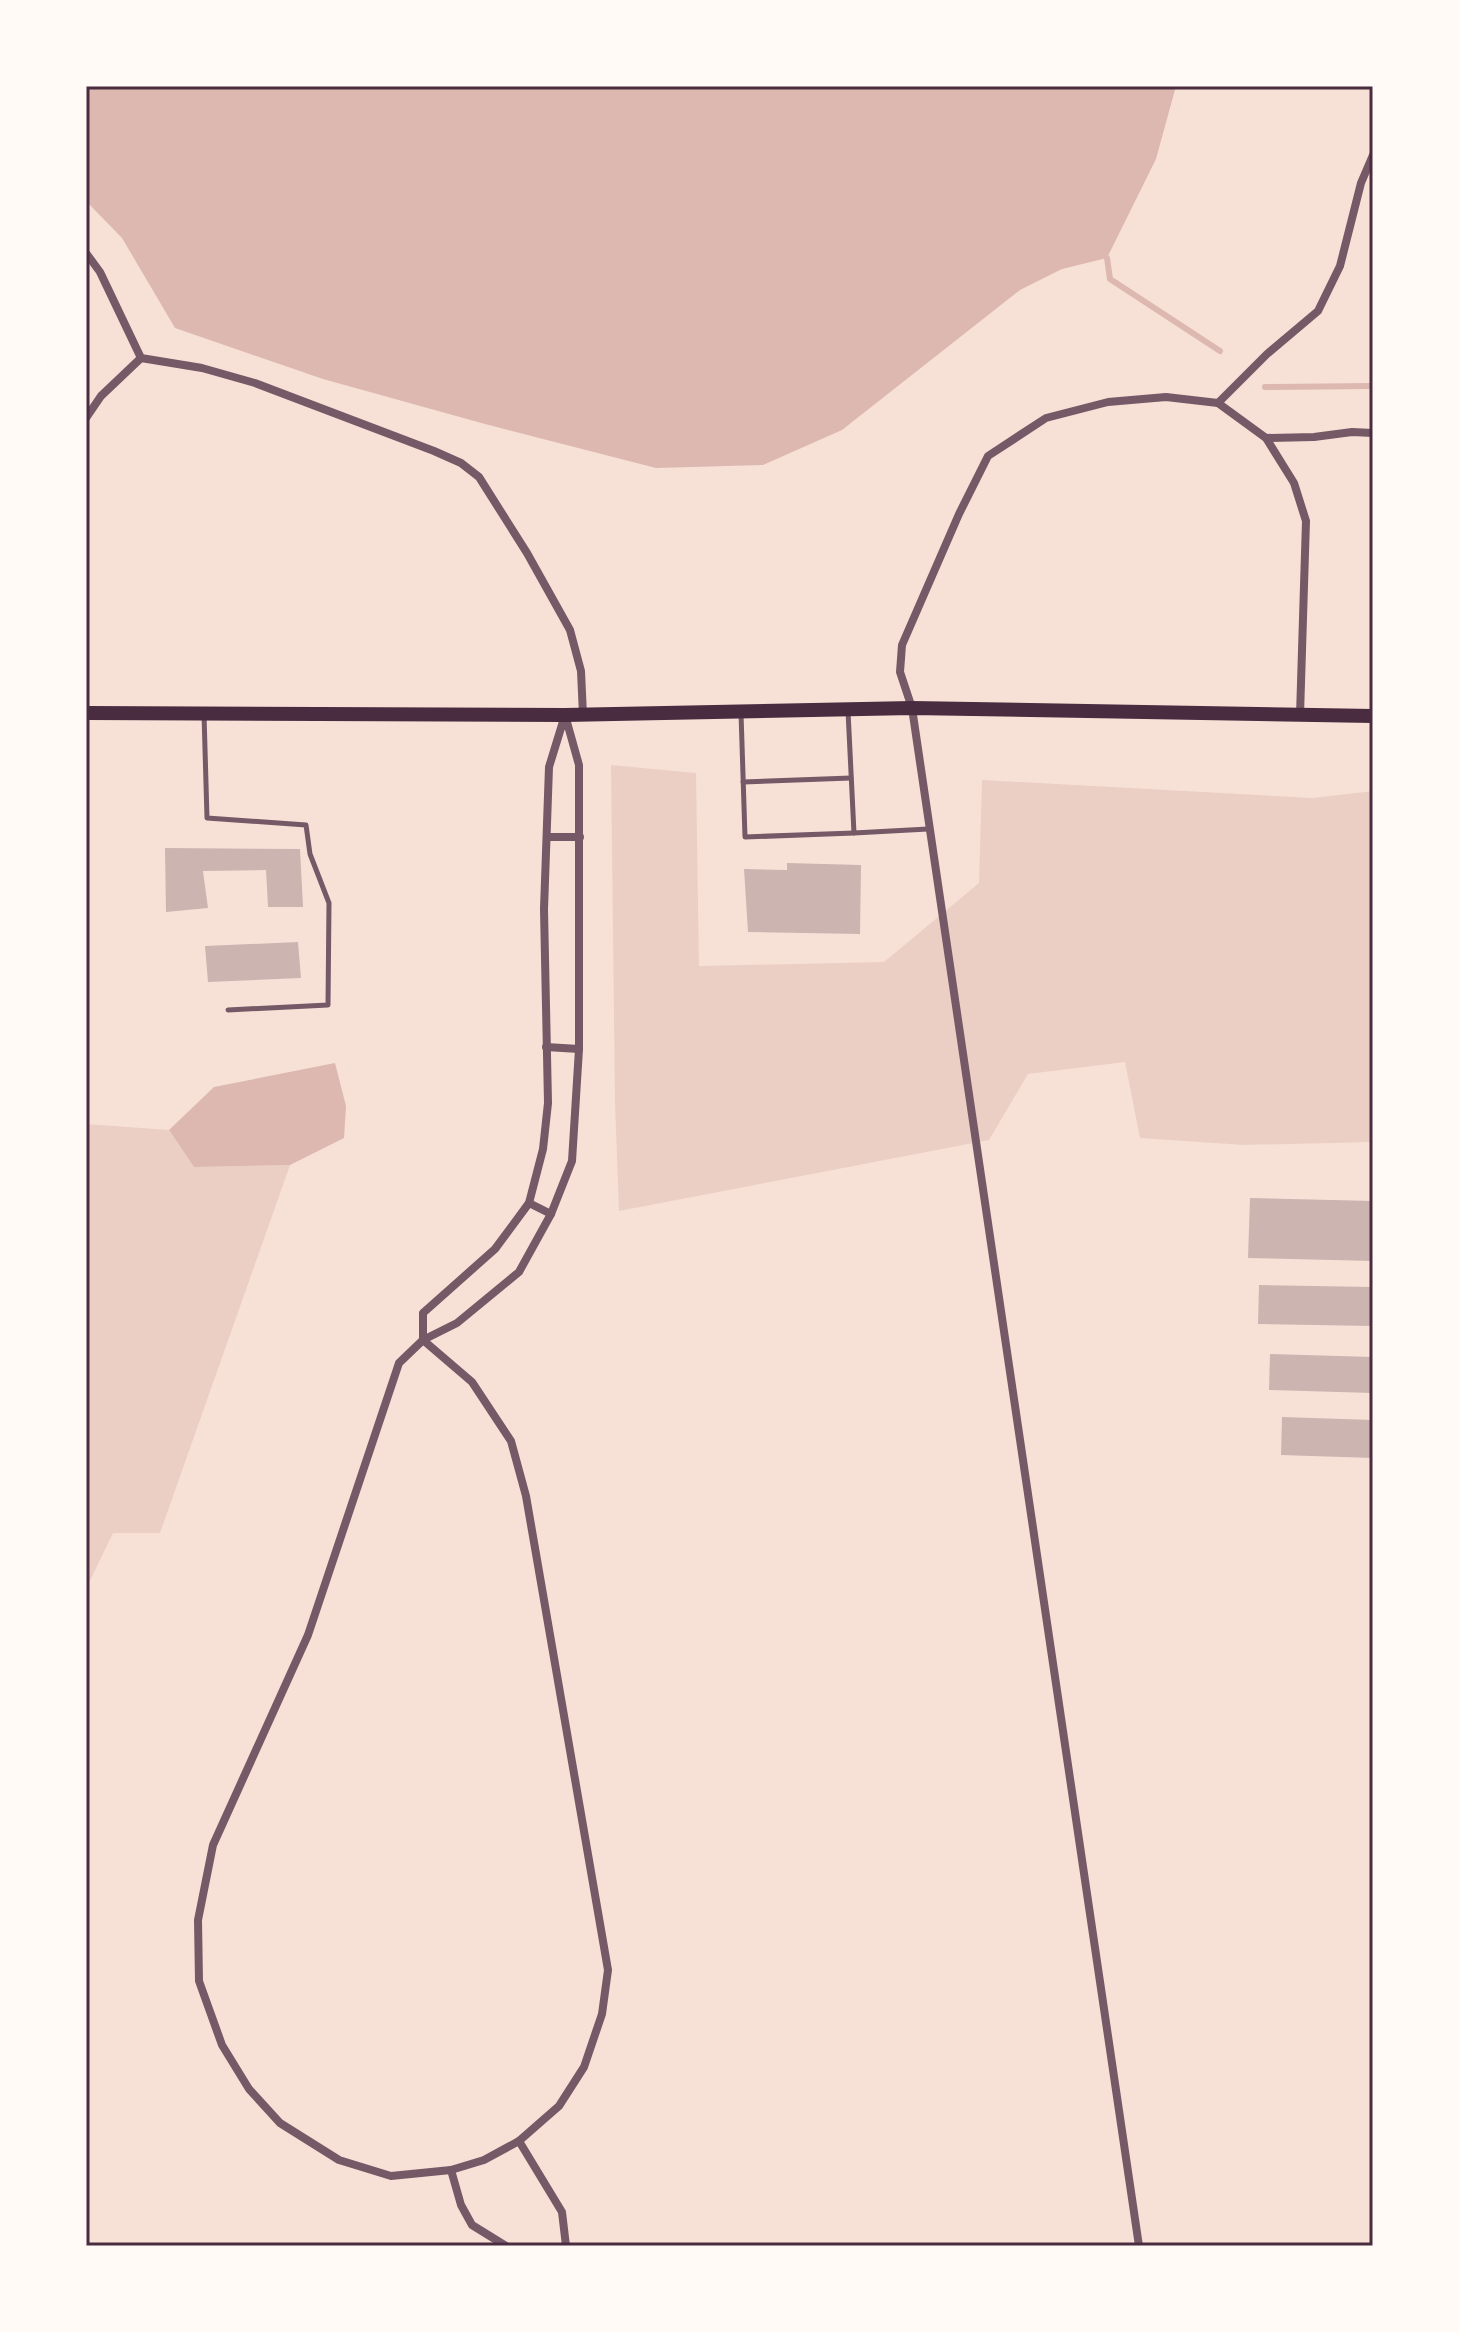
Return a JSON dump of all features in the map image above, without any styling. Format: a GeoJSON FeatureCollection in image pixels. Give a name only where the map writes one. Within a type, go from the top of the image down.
{"type":"FeatureCollection","features":[{"type":"Feature","properties":{"kind":"main road"},"geometry":{"type":"LineString","coordinates":[[86,713],[583,715],[912,708],[1373,716]]}},
{"type":"Feature","properties":{"kind":"street"},"geometry":{"type":"LineString","coordinates":[[1218,403],[1267,354],[1318,311],[1340,266],[1361,183],[1373,155]]}},
{"type":"Feature","properties":{"kind":"street"},"geometry":{"type":"LineString","coordinates":[[86,253],[124,317],[141,358]]}},
{"type":"Feature","properties":{"kind":"street"},"geometry":{"type":"LineString","coordinates":[[86,418],[101,396],[141,358]]}},
{"type":"Feature","properties":{"kind":"street"},"geometry":{"type":"LineString","coordinates":[[141,358],[202,368],[255,383],[434,451],[461,463],[479,477],[527,553],[570,630],[581,671],[583,715]]}},
{"type":"Feature","properties":{"kind":"street"},"geometry":{"type":"LineString","coordinates":[[1139,2246],[912,708],[900,672],[902,645],[988,456],[1046,418],[1108,402],[1166,397],[1218,403],[1266,438],[1294,483],[1306,521],[1300,716]]}},
{"type":"Feature","properties":{"kind":"street"},"geometry":{"type":"LineString","coordinates":[[1266,438],[1373,433]]}},
{"type":"Feature","properties":{"kind":"street"},"geometry":{"type":"LineString","coordinates":[[565,715],[549,767],[544,909],[548,1103],[543,1149],[529,1203],[495,1249],[423,1313],[423,1340],[472,1382],[511,1441],[526,1496],[608,1970],[602,2014],[584,2067],[559,2106],[519,2141],[484,2160],[451,2170],[391,2176],[339,2160],[280,2123],[249,2089],[222,2045],[199,1981],[198,1920],[213,1845],[308,1635],[399,1363],[423,1340],[457,1323],[519,1272],[551,1214],[572,1161],[579,1049],[579,765],[565,715]]}},
{"type":"Feature","properties":{"kind":"street"},"geometry":{"type":"LineString","coordinates":[[547,837],[580,837]]}},
{"type":"Feature","properties":{"kind":"street"},"geometry":{"type":"LineString","coordinates":[[546,1047],[579,1049]]}},
{"type":"Feature","properties":{"kind":"street"},"geometry":{"type":"LineString","coordinates":[[529,1203],[551,1214]]}},
{"type":"Feature","properties":{"kind":"street"},"geometry":{"type":"LineString","coordinates":[[519,2141],[562,2212],[566,2246]]}},
{"type":"Feature","properties":{"kind":"street"},"geometry":{"type":"LineString","coordinates":[[451,2170],[461,2205],[472,2225],[506,2246]]}},
{"type":"Feature","properties":{"kind":"lane"},"geometry":{"type":"LineString","coordinates":[[848,710],[854,833]]}},
{"type":"Feature","properties":{"kind":"lane"},"geometry":{"type":"LineString","coordinates":[[741,712],[745,837],[928,829]]}},
{"type":"Feature","properties":{"kind":"lane"},"geometry":{"type":"LineString","coordinates":[[204,713],[207,818],[306,825],[310,854],[329,903],[328,1005],[228,1010]]}},
{"type":"Feature","properties":{"kind":"lane"},"geometry":{"type":"LineString","coordinates":[[743,782],[851,778]]}},
{"type":"Feature","properties":{"kind":"shaded area"},"geometry":{"type":"Polygon","coordinates":[[[86,86],[1176,86],[1156,159],[1107,258],[1062,269],[1020,290],[842,430],[763,465],[656,468],[323,379],[175,328],[122,238],[86,201],[86,86]]]}},
{"type":"Feature","properties":{"kind":"shaded area"},"geometry":{"type":"Polygon","coordinates":[[[611,765],[696,773],[699,966],[884,962],[979,883],[982,780],[1312,798],[1373,791],[1373,1142],[1244,1145],[1140,1138],[1125,1062],[1028,1074],[989,1140],[619,1211],[611,765]]]}},
{"type":"Feature","properties":{"kind":"shaded area"},"geometry":{"type":"Polygon","coordinates":[[[335,1063],[346,1106],[344,1138],[290,1165],[194,1167],[169,1130],[214,1087],[335,1063]]]}},
{"type":"Feature","properties":{"kind":"shaded area"},"geometry":{"type":"Polygon","coordinates":[[[86,1124],[169,1130],[194,1167],[290,1165],[160,1533],[113,1533],[86,1589],[86,1124]]]}},
{"type":"Feature","properties":{"kind":"building"},"geometry":{"type":"Polygon","coordinates":[[[165,848],[300,849],[303,907],[268,907],[266,870],[203,871],[208,908],[166,912],[165,848]]]}},
{"type":"Feature","properties":{"kind":"building"},"geometry":{"type":"Polygon","coordinates":[[[787,863],[861,865],[860,934],[748,932],[744,869],[787,870],[787,863]]]}},
{"type":"Feature","properties":{"kind":"building"},"geometry":{"type":"Polygon","coordinates":[[[298,942],[301,978],[208,982],[205,946],[298,942]]]}},
{"type":"Feature","properties":{"kind":"building"},"geometry":{"type":"Polygon","coordinates":[[[1250,1198],[1373,1201],[1373,1261],[1248,1258],[1250,1198]]]}},
{"type":"Feature","properties":{"kind":"building"},"geometry":{"type":"Polygon","coordinates":[[[1259,1285],[1373,1287],[1373,1326],[1258,1324],[1259,1285]]]}},
{"type":"Feature","properties":{"kind":"building"},"geometry":{"type":"Polygon","coordinates":[[[1270,1354],[1373,1357],[1373,1393],[1269,1390],[1270,1354]]]}},
{"type":"Feature","properties":{"kind":"building"},"geometry":{"type":"Polygon","coordinates":[[[1282,1417],[1373,1420],[1373,1458],[1281,1455],[1282,1417]]]}},
{"type":"Feature","properties":{"kind":"waterway"},"geometry":{"type":"LineString","coordinates":[[1107,258],[1110,279],[1220,351]]}},
{"type":"Feature","properties":{"kind":"waterway"},"geometry":{"type":"LineString","coordinates":[[1265,387],[1373,386]]}}]}
